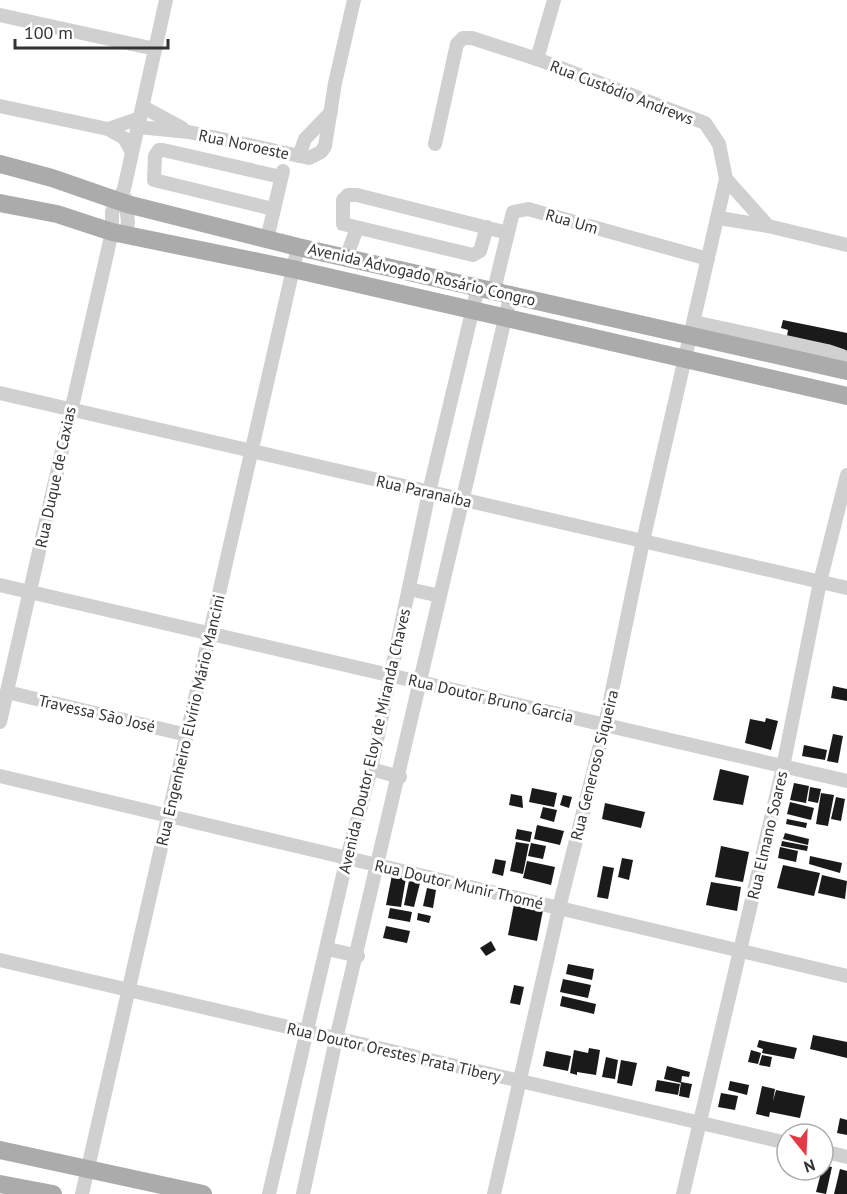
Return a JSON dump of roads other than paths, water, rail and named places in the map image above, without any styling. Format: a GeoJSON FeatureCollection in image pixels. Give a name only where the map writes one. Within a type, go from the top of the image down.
{"type":"FeatureCollection","features":[{"type":"Feature","properties":{"kind":"main road","name":"Avenida Advogado Rosário Congro"},"geometry":{"type":"LineString","coordinates":[[0,164],[298,247],[597,315],[692,329],[781,358],[847,371]]}},
{"type":"Feature","properties":{"kind":"main road","name":"Avenida Advogado Rosário Congro"},"geometry":{"type":"LineString","coordinates":[[0,203],[57,214],[119,233],[293,269],[847,396]]}},
{"type":"Feature","properties":{"kind":"main road"},"geometry":{"type":"LineString","coordinates":[[590,337],[597,315]]}},
{"type":"Feature","properties":{"kind":"main road"},"geometry":{"type":"LineString","coordinates":[[777,379],[781,358]]}},
{"type":"Feature","properties":{"kind":"main road"},"geometry":{"type":"LineString","coordinates":[[0,1150],[88,1168],[178,1192],[203,1194]]}},
{"type":"Feature","properties":{"kind":"main road"},"geometry":{"type":"LineString","coordinates":[[0,1159],[19,1154]]}},
{"type":"Feature","properties":{"kind":"main road"},"geometry":{"type":"LineString","coordinates":[[1,1184],[53,1194]]}},
{"type":"Feature","properties":{"kind":"street","name":"Rua Duque de Caxias"},"geometry":{"type":"LineString","coordinates":[[0,722],[70,409],[119,233],[122,198],[166,0]]}},
{"type":"Feature","properties":{"kind":"street"},"geometry":{"type":"LineString","coordinates":[[331,112],[354,0]]}},
{"type":"Feature","properties":{"kind":"street"},"geometry":{"type":"LineString","coordinates":[[537,59],[554,0]]}},
{"type":"Feature","properties":{"kind":"street"},"geometry":{"type":"LineString","coordinates":[[0,15],[155,49]]}},
{"type":"Feature","properties":{"kind":"street","name":"Rua Custódio Andrews"},"geometry":{"type":"LineString","coordinates":[[435,144],[457,44],[463,38],[491,44],[537,59],[705,123],[719,144],[726,179]]}},
{"type":"Feature","properties":{"kind":"street"},"geometry":{"type":"LineString","coordinates":[[0,106],[108,129],[124,138],[132,152]]}},
{"type":"Feature","properties":{"kind":"street","name":"Rua Noroeste"},"geometry":{"type":"LineString","coordinates":[[299,156],[305,139],[331,112]]}},
{"type":"Feature","properties":{"kind":"street","name":"Rua Noroeste"},"geometry":{"type":"LineString","coordinates":[[140,117],[189,132],[309,158],[321,152],[329,131],[331,112]]}},
{"type":"Feature","properties":{"kind":"street"},"geometry":{"type":"LineString","coordinates":[[108,129],[140,117]]}},
{"type":"Feature","properties":{"kind":"street","name":"Rua Noroeste"},"geometry":{"type":"LineString","coordinates":[[140,117],[189,132]]}},
{"type":"Feature","properties":{"kind":"street"},"geometry":{"type":"LineString","coordinates":[[267,239],[282,173],[163,150],[159,150],[155,156],[152,177],[154,180],[273,209]]}},
{"type":"Feature","properties":{"kind":"street"},"geometry":{"type":"LineString","coordinates":[[726,179],[768,226]]}},
{"type":"Feature","properties":{"kind":"street","name":"Rua Generoso Siqueira"},"geometry":{"type":"LineString","coordinates":[[494,1194],[559,908],[605,725],[643,541],[719,218],[726,179]]}},
{"type":"Feature","properties":{"kind":"street"},"geometry":{"type":"LineString","coordinates":[[487,227],[480,251],[473,255],[357,228],[343,224],[341,220],[344,200],[348,195],[487,227],[508,233]]}},
{"type":"Feature","properties":{"kind":"street","name":"Rua Um"},"geometry":{"type":"LineString","coordinates":[[494,290],[513,212],[528,209],[708,260]]}},
{"type":"Feature","properties":{"kind":"street"},"geometry":{"type":"LineString","coordinates":[[719,218],[768,226],[847,245]]}},
{"type":"Feature","properties":{"kind":"street"},"geometry":{"type":"LineString","coordinates":[[346,258],[357,228]]}},
{"type":"Feature","properties":{"kind":"street","name":"Rua Engenheiro Elvírio Mário Mancini"},"geometry":{"type":"LineString","coordinates":[[81,1194],[298,247]]}},
{"type":"Feature","properties":{"kind":"street"},"geometry":{"type":"LineString","coordinates":[[382,290],[388,268]]}},
{"type":"Feature","properties":{"kind":"street","name":"Avenida Doutor Eloy de Miranda Chaves"},"geometry":{"type":"LineString","coordinates":[[269,1194],[306,1031],[328,950],[347,858],[371,769],[429,492],[472,310],[494,290],[505,318],[400,777],[336,1039],[303,1194]]}},
{"type":"Feature","properties":{"kind":"street"},"geometry":{"type":"LineString","coordinates":[[692,329],[827,351],[842,356],[847,361]]}},
{"type":"Feature","properties":{"kind":"street","name":"Rua Paranaíba"},"geometry":{"type":"LineString","coordinates":[[0,393],[847,588]]}},
{"type":"Feature","properties":{"kind":"street","name":"Rua Elmano Soares"},"geometry":{"type":"LineString","coordinates":[[683,1194],[783,766],[820,582],[847,475]]}},
{"type":"Feature","properties":{"kind":"street","name":"Rua Doutor Bruno Garcia"},"geometry":{"type":"LineString","coordinates":[[0,585],[847,781]]}},
{"type":"Feature","properties":{"kind":"street"},"geometry":{"type":"LineString","coordinates":[[409,589],[440,596]]}},
{"type":"Feature","properties":{"kind":"street","name":"Travessa São José"},"geometry":{"type":"LineString","coordinates":[[7,692],[187,735]]}},
{"type":"Feature","properties":{"kind":"street"},"geometry":{"type":"LineString","coordinates":[[371,769],[400,777]]}},
{"type":"Feature","properties":{"kind":"street","name":"Rua Doutor Munir Thomé"},"geometry":{"type":"LineString","coordinates":[[0,776],[847,976]]}},
{"type":"Feature","properties":{"kind":"street"},"geometry":{"type":"LineString","coordinates":[[328,950],[358,956]]}},
{"type":"Feature","properties":{"kind":"street","name":"Rua Doutor Orestes Prata Tibery"},"geometry":{"type":"LineString","coordinates":[[0,960],[775,1140]]}}]}
